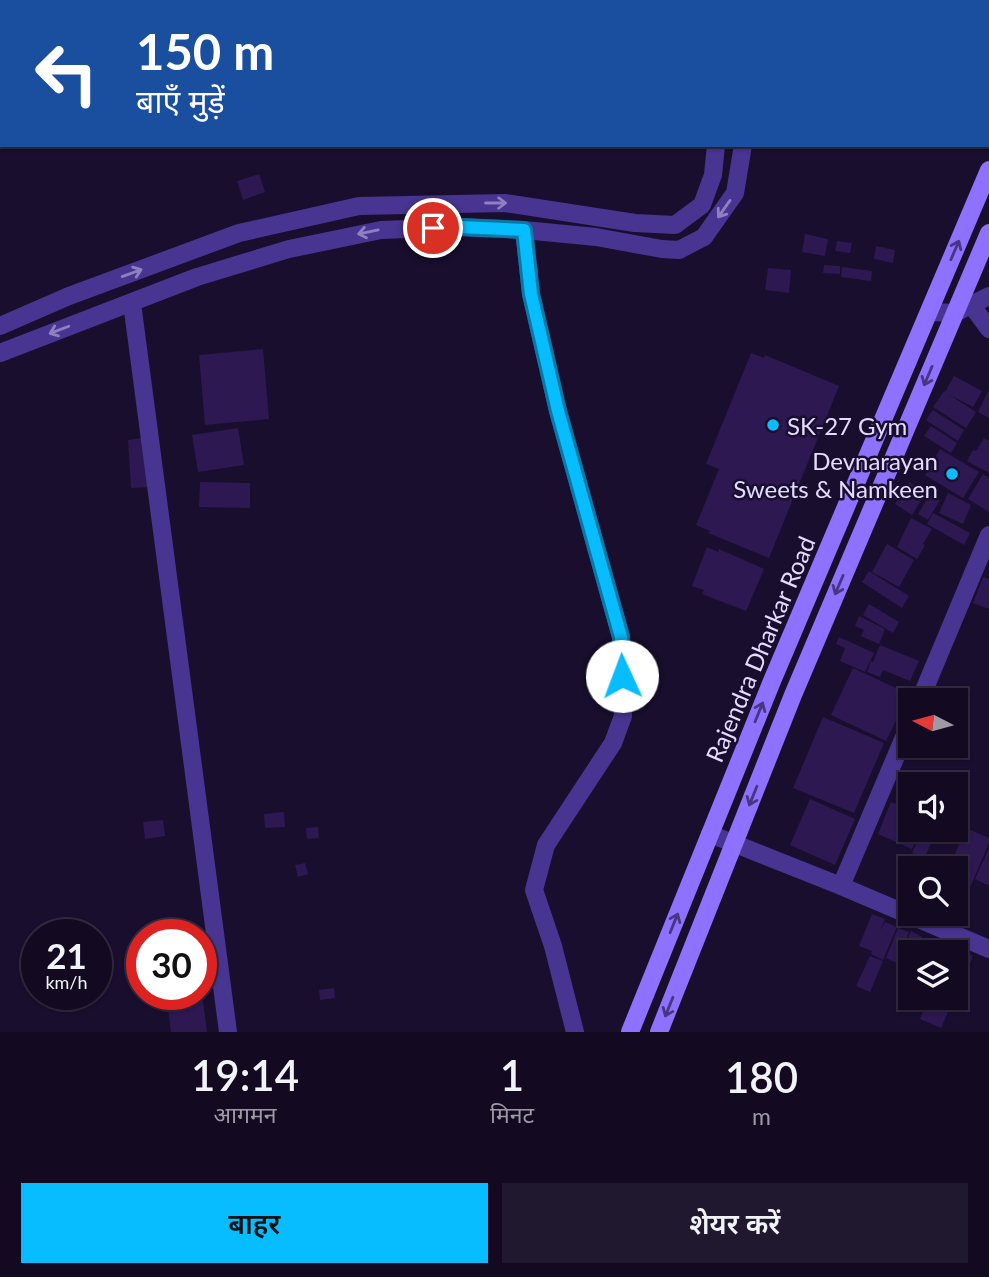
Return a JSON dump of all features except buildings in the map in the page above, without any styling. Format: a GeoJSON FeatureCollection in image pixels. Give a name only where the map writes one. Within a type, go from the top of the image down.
{"type":"FeatureCollection","features":[{"type":"Feature","properties":{"kind":"main road","name":"Rajendra Dharkar Road"},"geometry":{"type":"LineString","coordinates":[[630,1032],[772,681],[989,170]]}},
{"type":"Feature","properties":{"kind":"main road","name":"Rajendra Dharkar Road"},"geometry":{"type":"LineString","coordinates":[[659,1032],[793,695],[989,233]]}},
{"type":"Feature","properties":{"kind":"street"},"geometry":{"type":"LineString","coordinates":[[0,326],[86,290],[239,233],[359,206],[505,202],[635,223],[675,225],[702,205],[713,175],[716,147]]}},
{"type":"Feature","properties":{"kind":"street"},"geometry":{"type":"LineString","coordinates":[[0,353],[197,277],[289,249],[380,230],[460,227],[524,230],[596,237],[679,250],[704,237],[735,193],[743,147]]}},
{"type":"Feature","properties":{"kind":"street"},"geometry":{"type":"LineString","coordinates":[[524,230],[531,294],[558,411],[621,637],[623,716],[614,743],[546,845],[534,890],[553,946],[575,1032]]}},
{"type":"Feature","properties":{"kind":"street"},"geometry":{"type":"LineString","coordinates":[[86,290],[96,316]]}},
{"type":"Feature","properties":{"kind":"street"},"geometry":{"type":"LineString","coordinates":[[929,312],[955,313],[989,296]]}},
{"type":"Feature","properties":{"kind":"street"},"geometry":{"type":"LineString","coordinates":[[132,303],[228,1032]]}},
{"type":"Feature","properties":{"kind":"street"},"geometry":{"type":"LineString","coordinates":[[972,306],[989,329]]}},
{"type":"Feature","properties":{"kind":"street"},"geometry":{"type":"LineString","coordinates":[[924,688],[989,535]]}},
{"type":"Feature","properties":{"kind":"street"},"geometry":{"type":"LineString","coordinates":[[841,886],[898,751]]}},
{"type":"Feature","properties":{"kind":"street"},"geometry":{"type":"LineString","coordinates":[[710,834],[989,949]]}},
{"type":"Feature","properties":{"kind":"place","name":"SK-27 Gym"},"geometry":{"type":"Point","coordinates":[773,425]}},
{"type":"Feature","properties":{"kind":"place","name":"Devnarayan Sweets & Namkeen"},"geometry":{"type":"Point","coordinates":[952,474]}},
{"type":"Feature","properties":{"kind":"route"},"geometry":{"type":"LineString","coordinates":[[433,228],[524,230],[531,294],[558,411],[621,637],[622,676]]}}]}
